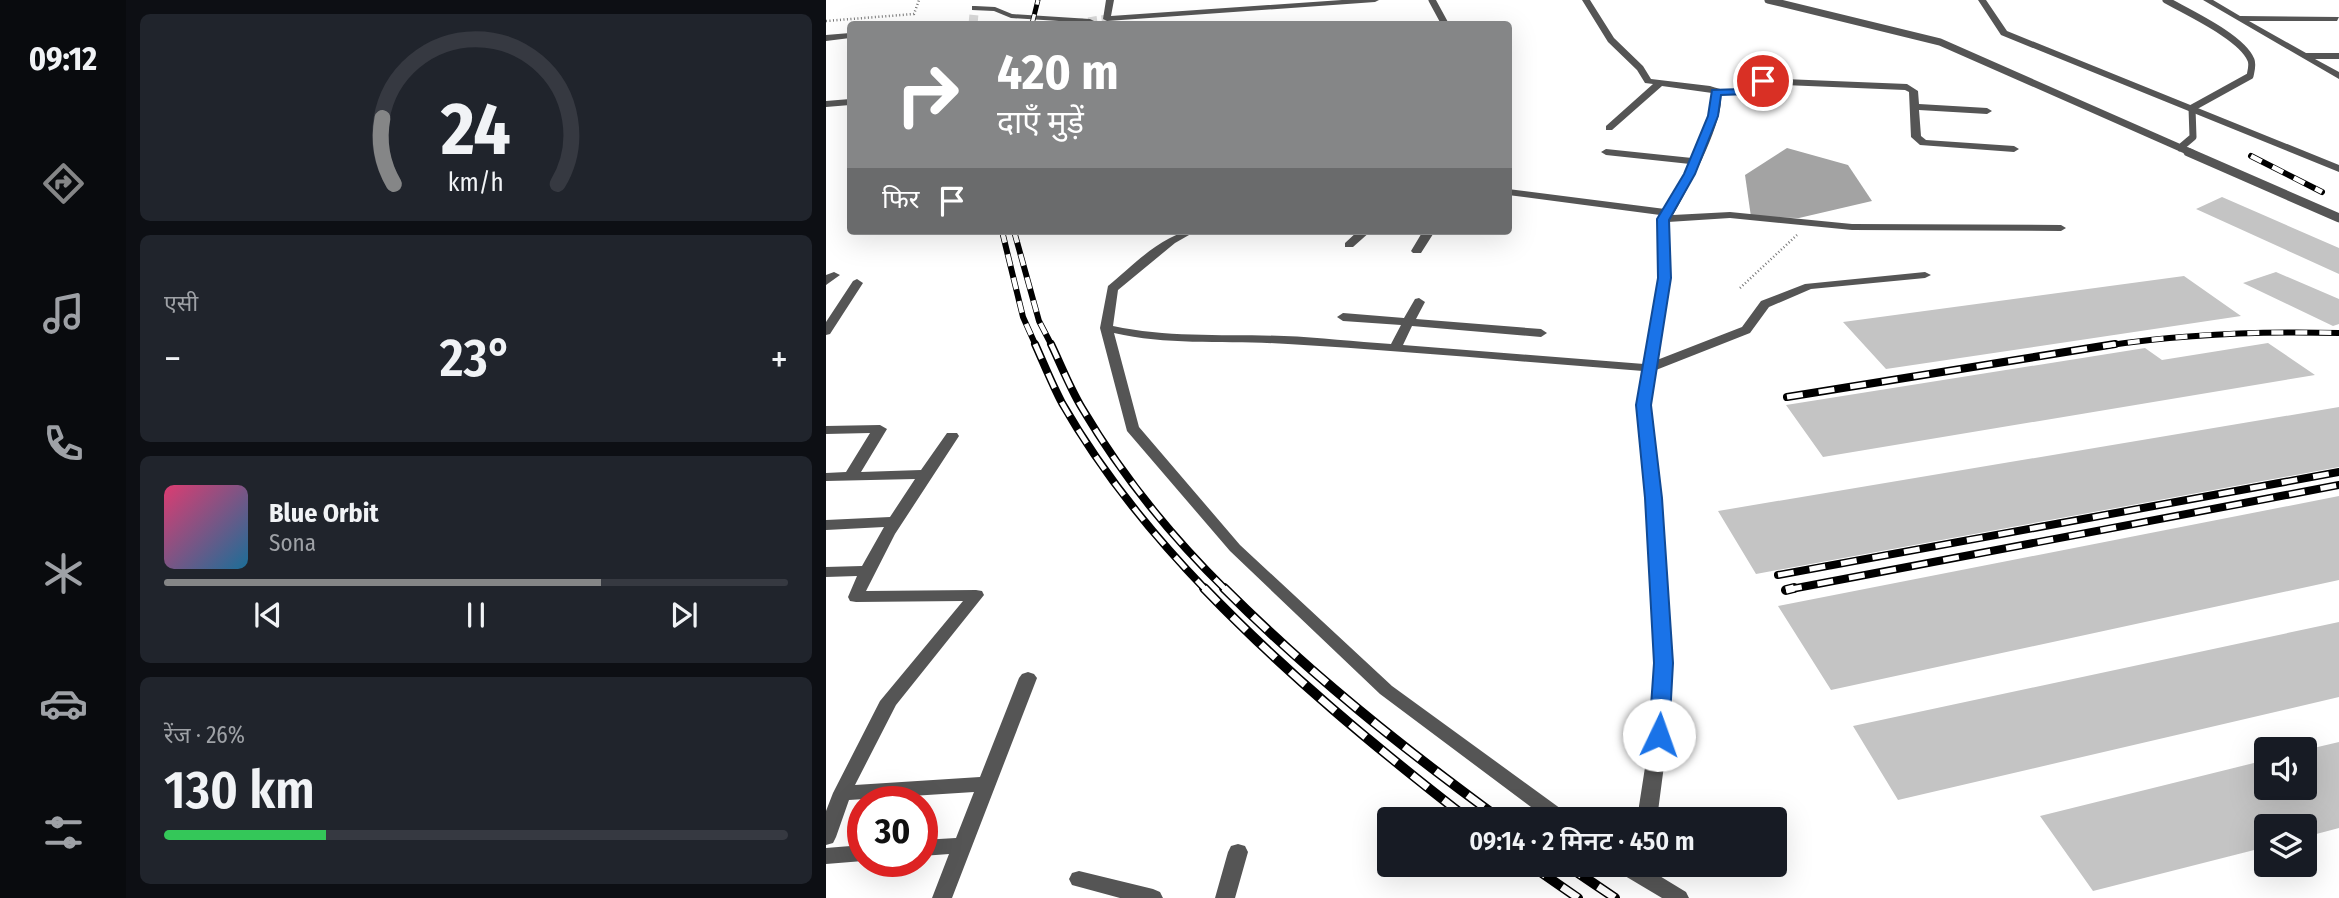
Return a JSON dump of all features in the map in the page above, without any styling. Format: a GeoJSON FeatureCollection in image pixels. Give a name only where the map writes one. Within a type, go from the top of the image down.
{"type":"FeatureCollection","features":[{"type":"Feature","properties":{"kind":"street"},"geometry":{"type":"LineString","coordinates":[[1110,0],[1107,19],[1376,0]]}},
{"type":"Feature","properties":{"kind":"street"},"geometry":{"type":"LineString","coordinates":[[1586,0],[1597,21],[1621,52],[1644,71],[1648,81],[1701,86],[1716,92],[1744,92],[1763,81],[1898,86],[1912,89],[1916,136],[1923,143],[2014,149]]}},
{"type":"Feature","properties":{"kind":"street"},"geometry":{"type":"LineString","coordinates":[[1982,0],[2004,33],[2339,169]]}},
{"type":"Feature","properties":{"kind":"street"},"geometry":{"type":"LineString","coordinates":[[2207,0],[2339,76]]}},
{"type":"Feature","properties":{"kind":"street"},"geometry":{"type":"LineString","coordinates":[[975,7],[995,9],[1011,16],[1090,21]]}},
{"type":"Feature","properties":{"kind":"street"},"geometry":{"type":"LineString","coordinates":[[2239,18],[2338,24]]}},
{"type":"Feature","properties":{"kind":"street"},"geometry":{"type":"LineString","coordinates":[[2254,27],[2338,24]]}},
{"type":"Feature","properties":{"kind":"street"},"geometry":{"type":"LineString","coordinates":[[826,38],[847,36]]}},
{"type":"Feature","properties":{"kind":"street"},"geometry":{"type":"LineString","coordinates":[[2305,55],[2339,56]]}},
{"type":"Feature","properties":{"kind":"street"},"geometry":{"type":"LineString","coordinates":[[1609,128],[1661,82]]}},
{"type":"Feature","properties":{"kind":"street"},"geometry":{"type":"LineString","coordinates":[[1649,807],[1659,735],[1663,663],[1653,498],[1644,405],[1664,278],[1666,216],[1695,161],[1713,116],[1716,92]]}},
{"type":"Feature","properties":{"kind":"street"},"geometry":{"type":"LineString","coordinates":[[826,104],[847,102]]}},
{"type":"Feature","properties":{"kind":"street"},"geometry":{"type":"LineString","coordinates":[[1915,107],[1987,111]]}},
{"type":"Feature","properties":{"kind":"street"},"geometry":{"type":"LineString","coordinates":[[1606,152],[1695,161]]}},
{"type":"Feature","properties":{"kind":"street"},"geometry":{"type":"LineString","coordinates":[[1512,193],[1666,216],[1730,215],[1852,227],[2061,228]]}},
{"type":"Feature","properties":{"kind":"street"},"geometry":{"type":"LineString","coordinates":[[1182,235],[1171,241],[1112,289],[1106,328],[1132,428],[1235,548],[1386,690],[1545,807]]}},
{"type":"Feature","properties":{"kind":"street"},"geometry":{"type":"LineString","coordinates":[[1349,245],[1360,235]]}},
{"type":"Feature","properties":{"kind":"street"},"geometry":{"type":"LineString","coordinates":[[1417,251],[1427,235]]}},
{"type":"Feature","properties":{"kind":"street"},"geometry":{"type":"LineString","coordinates":[[1106,328],[1139,335],[1285,340],[1649,368],[1746,330],[1765,304],[1809,286],[1925,275]]}},
{"type":"Feature","properties":{"kind":"street"},"geometry":{"type":"LineString","coordinates":[[826,331],[857,283]]}},
{"type":"Feature","properties":{"kind":"street"},"geometry":{"type":"LineString","coordinates":[[1395,348],[1419,302]]}},
{"type":"Feature","properties":{"kind":"street"},"geometry":{"type":"LineString","coordinates":[[1343,317],[1541,334]]}},
{"type":"Feature","properties":{"kind":"street"},"geometry":{"type":"LineString","coordinates":[[826,430],[880,429],[850,476]]}},
{"type":"Feature","properties":{"kind":"street"},"geometry":{"type":"LineString","coordinates":[[826,837],[842,793],[889,701],[976,595],[856,597],[866,571],[893,522],[952,436]]}},
{"type":"Feature","properties":{"kind":"street"},"geometry":{"type":"LineString","coordinates":[[826,477],[925,474]]}},
{"type":"Feature","properties":{"kind":"street"},"geometry":{"type":"LineString","coordinates":[[826,525],[893,522]]}},
{"type":"Feature","properties":{"kind":"street"},"geometry":{"type":"LineString","coordinates":[[826,572],[866,571]]}},
{"type":"Feature","properties":{"kind":"street"},"geometry":{"type":"LineString","coordinates":[[942,898],[1028,678]]}},
{"type":"Feature","properties":{"kind":"street"},"geometry":{"type":"LineString","coordinates":[[842,793],[986,784]]}},
{"type":"Feature","properties":{"kind":"street"},"geometry":{"type":"LineString","coordinates":[[938,847],[962,845]]}},
{"type":"Feature","properties":{"kind":"street"},"geometry":{"type":"LineString","coordinates":[[1225,898],[1238,852]]}},
{"type":"Feature","properties":{"kind":"street"},"geometry":{"type":"LineString","coordinates":[[826,856],[847,854]]}},
{"type":"Feature","properties":{"kind":"street"},"geometry":{"type":"LineString","coordinates":[[1645,877],[1679,898]]}},
{"type":"Feature","properties":{"kind":"street"},"geometry":{"type":"LineString","coordinates":[[1079,879],[1153,898]]}},
{"type":"Feature","properties":{"kind":"lane"},"geometry":{"type":"LineString","coordinates":[[1432,0],[1443,21]]}},
{"type":"Feature","properties":{"kind":"lane"},"geometry":{"type":"LineString","coordinates":[[1768,0],[1940,43],[2339,218]]}},
{"type":"Feature","properties":{"kind":"lane"},"geometry":{"type":"LineString","coordinates":[[2166,0],[2234,42],[2247,52],[2252,65],[2250,76],[2192,108],[2193,137],[2180,148]]}},
{"type":"Feature","properties":{"kind":"path"},"geometry":{"type":"LineString","coordinates":[[826,20],[914,14],[919,0]]}},
{"type":"Feature","properties":{"kind":"path"},"geometry":{"type":"LineString","coordinates":[[1740,288],[1811,222]]}},
{"type":"Feature","properties":{"kind":"shaded area"},"geometry":{"type":"Polygon","coordinates":[[[1787,148],[1848,165],[1872,201],[1799,218],[1751,217],[1745,175],[1787,148]]]}},
{"type":"Feature","properties":{"kind":"building"},"geometry":{"type":"Polygon","coordinates":[[[2222,197],[2339,248],[2339,274],[2196,209],[2222,197]]]}},
{"type":"Feature","properties":{"kind":"building"},"geometry":{"type":"Polygon","coordinates":[[[2276,272],[2339,299],[2339,324],[2333,326],[2243,283],[2276,272]]]}},
{"type":"Feature","properties":{"kind":"building"},"geometry":{"type":"Polygon","coordinates":[[[2184,276],[2241,316],[1886,369],[1843,322],[2184,276]]]}},
{"type":"Feature","properties":{"kind":"building"},"geometry":{"type":"Polygon","coordinates":[[[2268,343],[2315,375],[1823,457],[1786,405],[2145,348],[2162,360],[2268,343]]]}},
{"type":"Feature","properties":{"kind":"building"},"geometry":{"type":"Polygon","coordinates":[[[2339,407],[2339,467],[1756,574],[1718,511],[2339,407]]]}},
{"type":"Feature","properties":{"kind":"building"},"geometry":{"type":"Polygon","coordinates":[[[2339,496],[2339,580],[1831,690],[1778,606],[2339,496]]]}},
{"type":"Feature","properties":{"kind":"building"},"geometry":{"type":"Polygon","coordinates":[[[2339,622],[2339,697],[1898,800],[1853,726],[2339,622]]]}},
{"type":"Feature","properties":{"kind":"building"},"geometry":{"type":"Polygon","coordinates":[[[2339,742],[2339,828],[2317,834],[2317,814],[2254,814],[2254,850],[2093,891],[2040,816],[2254,763],[2254,800],[2317,800],[2317,747],[2339,742]]]}},
{"type":"Feature","properties":{"kind":"tunnel"},"geometry":{"type":"LineString","coordinates":[[973,21],[974,14]]}},
{"type":"Feature","properties":{"kind":"tunnel"},"geometry":{"type":"LineString","coordinates":[[1094,21],[1107,19]]}},
{"type":"Feature","properties":{"kind":"railway"},"geometry":{"type":"LineString","coordinates":[[1033,21],[1038,0]]}},
{"type":"Feature","properties":{"kind":"railway"},"geometry":{"type":"LineString","coordinates":[[2251,156],[2322,192]]}},
{"type":"Feature","properties":{"kind":"railway"},"geometry":{"type":"LineString","coordinates":[[1003,235],[1023,317],[1036,346]]}},
{"type":"Feature","properties":{"kind":"railway"},"geometry":{"type":"LineString","coordinates":[[1015,235],[1039,321],[1052,345]]}},
{"type":"Feature","properties":{"kind":"railway"},"geometry":{"type":"LineString","coordinates":[[2104,346],[2221,334],[2339,333]]}},
{"type":"Feature","properties":{"kind":"railway"},"geometry":{"type":"LineString","coordinates":[[1035,344],[1062,403],[1093,453],[1147,524],[1206,590]]}},
{"type":"Feature","properties":{"kind":"railway"},"geometry":{"type":"LineString","coordinates":[[1787,397],[2115,344]]}},
{"type":"Feature","properties":{"kind":"railway"},"geometry":{"type":"LineString","coordinates":[[1052,345],[1078,400],[1113,457],[1167,526],[1225,589]]}},
{"type":"Feature","properties":{"kind":"railway"},"geometry":{"type":"LineString","coordinates":[[1778,575],[2339,472]]}},
{"type":"Feature","properties":{"kind":"railway"},"geometry":{"type":"LineString","coordinates":[[1794,588],[1786,590],[2339,485]]}},
{"type":"Feature","properties":{"kind":"railway"},"geometry":{"type":"LineString","coordinates":[[1225,589],[1358,709],[1484,807]]}},
{"type":"Feature","properties":{"kind":"railway"},"geometry":{"type":"LineString","coordinates":[[1206,590],[1332,708],[1453,807]]}},
{"type":"Feature","properties":{"kind":"railway"},"geometry":{"type":"LineString","coordinates":[[1548,877],[1578,898]]}},
{"type":"Feature","properties":{"kind":"railway"},"geometry":{"type":"LineString","coordinates":[[1584,877],[1615,898]]}},
{"type":"Feature","properties":{"kind":"route"},"geometry":{"type":"LineString","coordinates":[[1659,735],[1663,663],[1653,498],[1644,405],[1664,278],[1663,219],[1669,213],[1689,174],[1713,116],[1716,92],[1744,92],[1763,81]]}}]}
